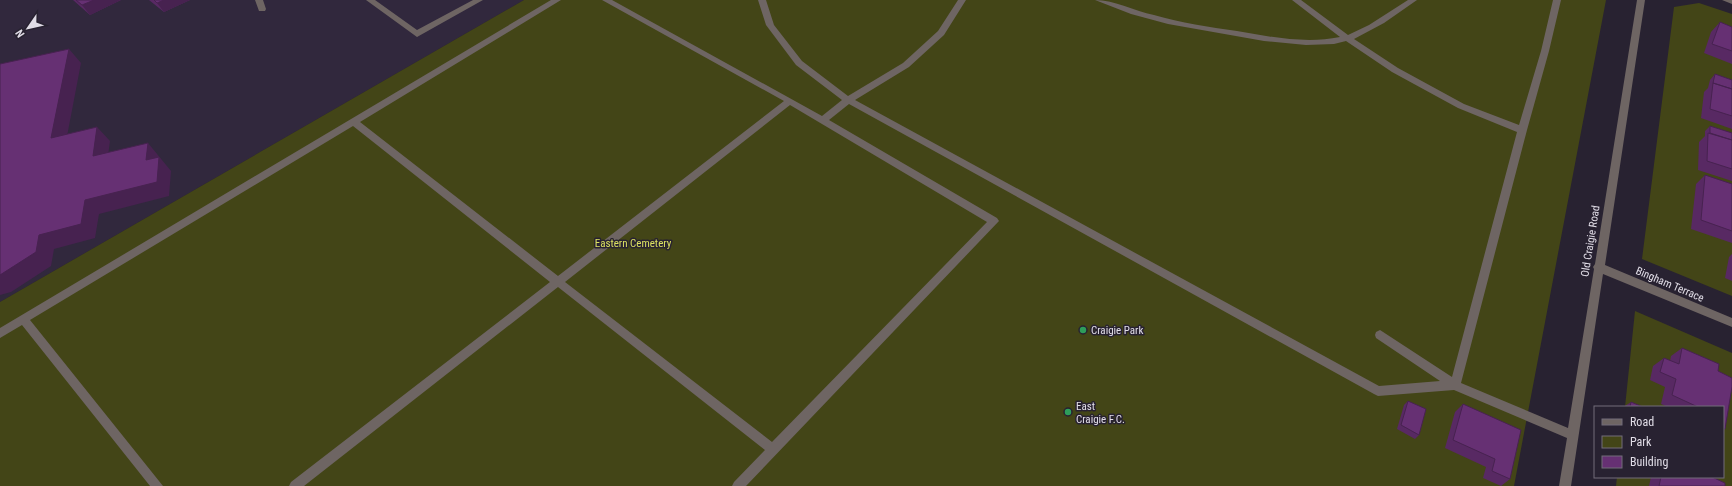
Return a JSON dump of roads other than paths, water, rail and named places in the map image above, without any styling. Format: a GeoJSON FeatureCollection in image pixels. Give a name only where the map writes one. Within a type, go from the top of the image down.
{"type":"FeatureCollection","features":[{"type":"Feature","properties":{"kind":"street"},"geometry":{"type":"LineString","coordinates":[[259,0],[262,10]]}},
{"type":"Feature","properties":{"kind":"street"},"geometry":{"type":"LineString","coordinates":[[370,0],[417,34],[479,0]]}},
{"type":"Feature","properties":{"kind":"street"},"geometry":{"type":"LineString","coordinates":[[0,333],[557,0]]}},
{"type":"Feature","properties":{"kind":"street"},"geometry":{"type":"LineString","coordinates":[[606,0],[790,101],[994,221],[738,486]]}},
{"type":"Feature","properties":{"kind":"street"},"geometry":{"type":"LineString","coordinates":[[762,0],[770,25],[799,63],[848,100],[1378,391],[1455,385]]}},
{"type":"Feature","properties":{"kind":"street"},"geometry":{"type":"LineString","coordinates":[[822,120],[848,100],[906,65],[941,33],[962,0]]}},
{"type":"Feature","properties":{"kind":"street"},"geometry":{"type":"LineString","coordinates":[[1099,0],[1122,10],[1174,24],[1273,40],[1314,42],[1347,38],[1384,20],[1413,0]]}},
{"type":"Feature","properties":{"kind":"street"},"geometry":{"type":"LineString","coordinates":[[1296,0],[1347,38],[1395,70],[1461,106],[1522,130]]}},
{"type":"Feature","properties":{"kind":"street"},"geometry":{"type":"LineString","coordinates":[[1455,385],[1522,130],[1545,51],[1557,0]]}},
{"type":"Feature","properties":{"kind":"street","name":"Old Craigie Road"},"geometry":{"type":"LineString","coordinates":[[1565,486],[1598,267],[1641,0]]}},
{"type":"Feature","properties":{"kind":"street"},"geometry":{"type":"LineString","coordinates":[[1726,0],[1732,2]]}},
{"type":"Feature","properties":{"kind":"street"},"geometry":{"type":"LineString","coordinates":[[295,486],[790,101]]}},
{"type":"Feature","properties":{"kind":"street"},"geometry":{"type":"LineString","coordinates":[[354,122],[773,450]]}},
{"type":"Feature","properties":{"kind":"street","name":"Bingham Terrace"},"geometry":{"type":"LineString","coordinates":[[1598,267],[1732,323]]}},
{"type":"Feature","properties":{"kind":"street"},"geometry":{"type":"LineString","coordinates":[[23,319],[157,486]]}},
{"type":"Feature","properties":{"kind":"street"},"geometry":{"type":"LineString","coordinates":[[1380,335],[1455,385],[1573,435]]}},
{"type":"Feature","properties":{"kind":"place","name":"Craigie Park"},"geometry":{"type":"Point","coordinates":[1083,330]}},
{"type":"Feature","properties":{"kind":"place","name":"East Craigie F.C."},"geometry":{"type":"Point","coordinates":[1068,412]}},
{"type":"Feature","properties":{"kind":"park label","name":"Eastern Cemetery"},"geometry":{"type":"Point","coordinates":[633,243]}}]}
